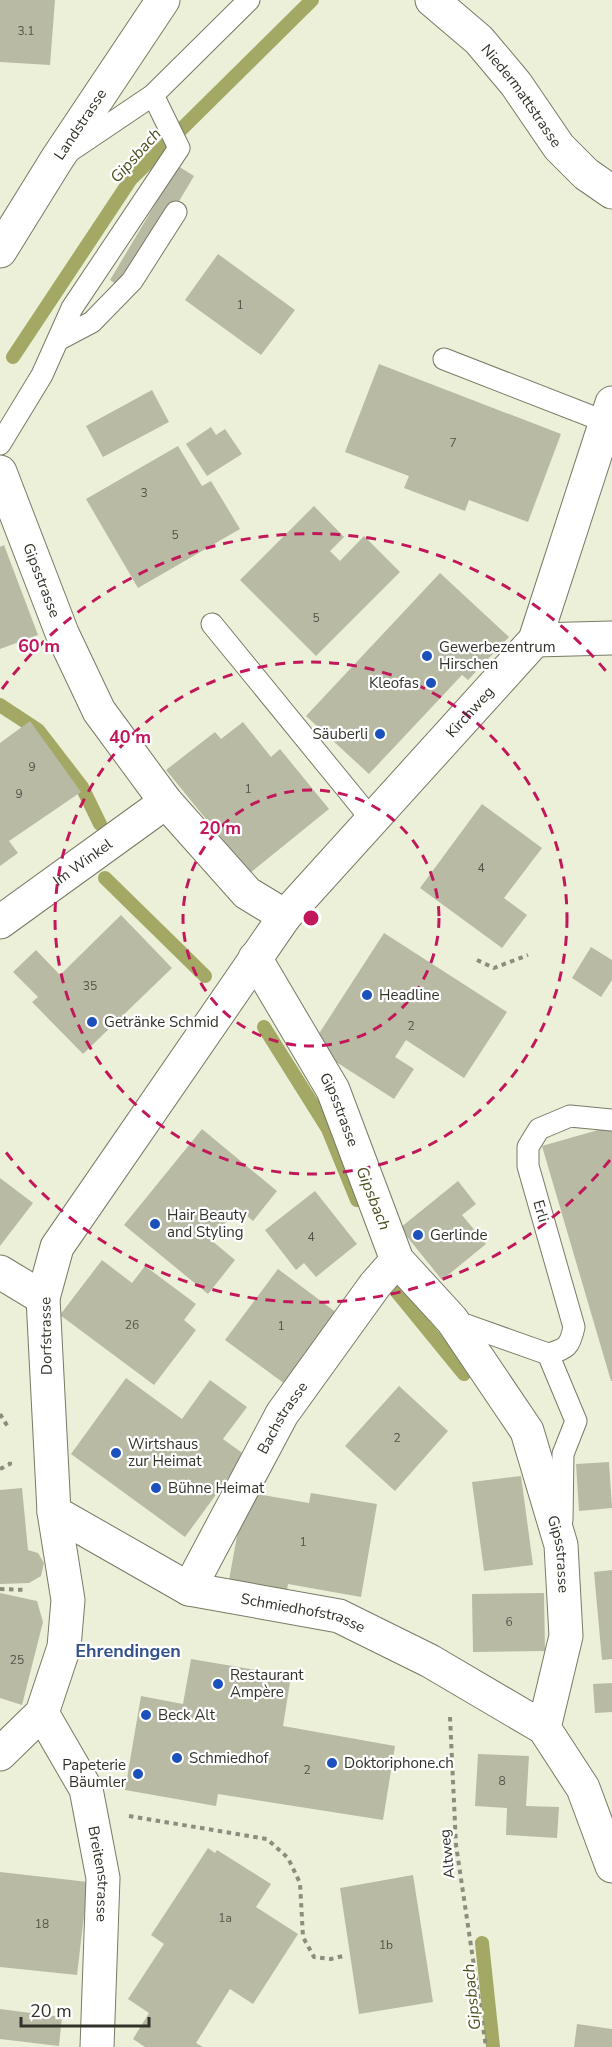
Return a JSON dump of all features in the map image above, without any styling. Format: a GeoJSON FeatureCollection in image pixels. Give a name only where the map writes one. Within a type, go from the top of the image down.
{"type":"FeatureCollection","features":[{"type":"Feature","properties":{"kind":"street","name":"Landstrasse"},"geometry":{"type":"LineString","coordinates":[[0,252],[57,159],[164,0]]}},
{"type":"Feature","properties":{"kind":"street","name":"Niedermattstrasse"},"geometry":{"type":"LineString","coordinates":[[432,0],[479,40],[516,84],[560,147],[585,174],[612,192]]}},
{"type":"Feature","properties":{"kind":"street","name":"Kirchweg"},"geometry":{"type":"LineString","coordinates":[[285,916],[535,640],[609,412]]}},
{"type":"Feature","properties":{"kind":"street","name":"Gipsstrasse"},"geometry":{"type":"LineString","coordinates":[[0,472],[62,633],[99,711],[166,802],[247,893],[285,916]]}},
{"type":"Feature","properties":{"kind":"street"},"geometry":{"type":"LineString","coordinates":[[535,640],[612,638]]}},
{"type":"Feature","properties":{"kind":"street","name":"Im Winkel"},"geometry":{"type":"LineString","coordinates":[[0,922],[166,802]]}},
{"type":"Feature","properties":{"kind":"street"},"geometry":{"type":"LineString","coordinates":[[255,958],[285,916]]}},
{"type":"Feature","properties":{"kind":"street","name":"Gipsstrasse"},"geometry":{"type":"LineString","coordinates":[[255,958],[333,1090],[397,1260],[452,1320],[527,1431],[561,1545],[566,1636],[544,1728]]}},
{"type":"Feature","properties":{"kind":"street","name":"Dorfstrasse"},"geometry":{"type":"LineString","coordinates":[[0,1754],[42,1713],[64,1647],[68,1600],[54,1512],[43,1298],[57,1247],[255,958]]}},
{"type":"Feature","properties":{"kind":"street","name":"Bachstrasse"},"geometry":{"type":"LineString","coordinates":[[189,1589],[282,1414],[375,1285],[397,1260]]}},
{"type":"Feature","properties":{"kind":"street"},"geometry":{"type":"LineString","coordinates":[[0,1272],[43,1298]]}},
{"type":"Feature","properties":{"kind":"street","name":"Schmiedhofstrasse"},"geometry":{"type":"LineString","coordinates":[[54,1512],[189,1589],[339,1616],[490,1694],[544,1728]]}},
{"type":"Feature","properties":{"kind":"street","name":"Breitenstrasse"},"geometry":{"type":"LineString","coordinates":[[42,1713],[86,1788],[104,1878],[97,2047]]}},
{"type":"Feature","properties":{"kind":"street"},"geometry":{"type":"LineString","coordinates":[[544,1728],[583,1788],[612,1866]]}},
{"type":"Feature","properties":{"kind":"lane"},"geometry":{"type":"LineString","coordinates":[[57,159],[153,95],[249,0]]}},
{"type":"Feature","properties":{"kind":"lane"},"geometry":{"type":"LineString","coordinates":[[0,444],[42,375],[72,308],[179,148],[153,95]]}},
{"type":"Feature","properties":{"kind":"lane"},"geometry":{"type":"LineString","coordinates":[[58,340],[92,322],[132,281],[176,212]]}},
{"type":"Feature","properties":{"kind":"lane"},"geometry":{"type":"LineString","coordinates":[[444,359],[609,412]]}},
{"type":"Feature","properties":{"kind":"lane"},"geometry":{"type":"LineString","coordinates":[[212,624],[372,820]]}},
{"type":"Feature","properties":{"kind":"lane","name":"Erli"},"geometry":{"type":"LineString","coordinates":[[548,1354],[562,1350],[571,1342],[574,1327],[528,1166],[528,1147],[539,1129],[570,1116],[612,1120]]}},
{"type":"Feature","properties":{"kind":"lane"},"geometry":{"type":"LineString","coordinates":[[452,1320],[548,1354],[576,1421],[563,1454],[561,1545]]}},
{"type":"Feature","properties":{"kind":"path"},"geometry":{"type":"LineString","coordinates":[[477,960],[494,968],[528,955]]}},
{"type":"Feature","properties":{"kind":"path"},"geometry":{"type":"LineString","coordinates":[[0,1414],[8,1426],[9,1435]]}},
{"type":"Feature","properties":{"kind":"path"},"geometry":{"type":"LineString","coordinates":[[0,1469],[10,1464],[10,1454]]}},
{"type":"Feature","properties":{"kind":"path","name":"Altweg"},"geometry":{"type":"LineString","coordinates":[[429,1661],[450,1709],[456,1845],[486,2047]]}},
{"type":"Feature","properties":{"kind":"path"},"geometry":{"type":"LineString","coordinates":[[90,1810],[267,1839],[288,1858],[300,1883],[303,1937],[314,1957],[331,1959],[343,1956]]}},
{"type":"Feature","properties":{"kind":"building"},"geometry":{"type":"Polygon","coordinates":[[[0,0],[55,0],[50,65],[0,62],[0,0]]]}},
{"type":"Feature","properties":{"kind":"building"},"geometry":{"type":"Polygon","coordinates":[[[178,166],[194,176],[175,208],[168,204],[119,286],[110,280],[178,166]]]}},
{"type":"Feature","properties":{"kind":"building"},"geometry":{"type":"Polygon","coordinates":[[[218,254],[295,310],[261,355],[185,300],[218,254]]]}},
{"type":"Feature","properties":{"kind":"building"},"geometry":{"type":"Polygon","coordinates":[[[379,364],[561,434],[528,522],[469,500],[465,511],[404,488],[409,476],[345,452],[379,364]]]}},
{"type":"Feature","properties":{"kind":"building"},"geometry":{"type":"Polygon","coordinates":[[[152,390],[169,422],[103,457],[86,426],[152,390]]]}},
{"type":"Feature","properties":{"kind":"building"},"geometry":{"type":"Polygon","coordinates":[[[211,427],[216,435],[225,429],[242,454],[207,476],[186,444],[211,427]]]}},
{"type":"Feature","properties":{"kind":"building"},"geometry":{"type":"Polygon","coordinates":[[[178,446],[202,486],[211,481],[240,529],[138,588],[86,499],[178,446]]]}},
{"type":"Feature","properties":{"kind":"building"},"geometry":{"type":"Polygon","coordinates":[[[314,506],[344,537],[330,551],[340,561],[364,536],[400,572],[316,656],[240,580],[314,506]]]}},
{"type":"Feature","properties":{"kind":"building"},"geometry":{"type":"Polygon","coordinates":[[[4,545],[38,635],[0,649],[0,547],[4,545]]]}},
{"type":"Feature","properties":{"kind":"building","name":"Gewerbezentrum Hirschen"},"geometry":{"type":"Polygon","coordinates":[[[440,573],[509,637],[468,680],[462,675],[369,774],[306,716],[440,573]]]}},
{"type":"Feature","properties":{"kind":"building"},"geometry":{"type":"Polygon","coordinates":[[[30,721],[81,792],[9,841],[18,853],[0,866],[0,743],[30,721]]]}},
{"type":"Feature","properties":{"kind":"building"},"geometry":{"type":"Polygon","coordinates":[[[243,722],[271,757],[280,749],[329,809],[250,873],[166,770],[215,732],[221,739],[243,722]]]}},
{"type":"Feature","properties":{"kind":"building"},"geometry":{"type":"Polygon","coordinates":[[[482,804],[542,848],[504,898],[527,915],[502,948],[420,888],[482,804]]]}},
{"type":"Feature","properties":{"kind":"building"},"geometry":{"type":"Polygon","coordinates":[[[121,915],[172,968],[83,1054],[32,1002],[38,997],[13,972],[36,950],[60,975],[121,915]]]}},
{"type":"Feature","properties":{"kind":"building"},"geometry":{"type":"Polygon","coordinates":[[[384,933],[507,1012],[464,1078],[406,1040],[395,1057],[414,1069],[394,1099],[311,1046],[384,933]]]}},
{"type":"Feature","properties":{"kind":"building"},"geometry":{"type":"Polygon","coordinates":[[[591,947],[612,960],[612,980],[601,997],[572,978],[591,947]]]}},
{"type":"Feature","properties":{"kind":"building"},"geometry":{"type":"Polygon","coordinates":[[[612,1126],[612,1381],[611,1381],[542,1146],[612,1126]]]}},
{"type":"Feature","properties":{"kind":"building"},"geometry":{"type":"Polygon","coordinates":[[[202,1129],[277,1191],[253,1221],[238,1208],[211,1240],[235,1260],[208,1294],[124,1225],[202,1129]]]}},
{"type":"Feature","properties":{"kind":"building"},"geometry":{"type":"Polygon","coordinates":[[[0,1178],[33,1203],[0,1246],[0,1178]]]}},
{"type":"Feature","properties":{"kind":"building"},"geometry":{"type":"Polygon","coordinates":[[[458,1181],[476,1204],[462,1215],[486,1244],[442,1280],[400,1228],[458,1181]]]}},
{"type":"Feature","properties":{"kind":"building"},"geometry":{"type":"Polygon","coordinates":[[[315,1191],[357,1244],[316,1277],[304,1263],[296,1270],[265,1230],[315,1191]]]}},
{"type":"Feature","properties":{"kind":"building"},"geometry":{"type":"Polygon","coordinates":[[[102,1260],[132,1283],[145,1266],[196,1304],[184,1320],[196,1330],[154,1385],[60,1315],[102,1260]]]}},
{"type":"Feature","properties":{"kind":"building"},"geometry":{"type":"Polygon","coordinates":[[[278,1269],[337,1313],[285,1384],[225,1340],[278,1269]]]}},
{"type":"Feature","properties":{"kind":"building"},"geometry":{"type":"Polygon","coordinates":[[[126,1378],[182,1419],[210,1380],[247,1407],[223,1439],[245,1455],[185,1537],[71,1454],[126,1378]]]}},
{"type":"Feature","properties":{"kind":"building"},"geometry":{"type":"Polygon","coordinates":[[[399,1386],[448,1431],[395,1491],[345,1446],[399,1386]]]}},
{"type":"Feature","properties":{"kind":"building"},"geometry":{"type":"Polygon","coordinates":[[[609,1462],[612,1508],[579,1511],[576,1464],[609,1462]]]}},
{"type":"Feature","properties":{"kind":"building"},"geometry":{"type":"Polygon","coordinates":[[[521,1476],[533,1565],[484,1571],[472,1482],[521,1476]]]}},
{"type":"Feature","properties":{"kind":"building"},"geometry":{"type":"Polygon","coordinates":[[[22,1488],[28,1550],[38,1553],[44,1563],[41,1576],[29,1583],[0,1584],[0,1490],[22,1488]]]}},
{"type":"Feature","properties":{"kind":"building"},"geometry":{"type":"Polygon","coordinates":[[[245,1492],[309,1503],[311,1493],[377,1504],[361,1597],[288,1584],[287,1590],[229,1580],[245,1492]]]}},
{"type":"Feature","properties":{"kind":"building"},"geometry":{"type":"Polygon","coordinates":[[[612,1570],[612,1659],[602,1660],[594,1572],[612,1570]]]}},
{"type":"Feature","properties":{"kind":"building"},"geometry":{"type":"Polygon","coordinates":[[[0,1593],[37,1601],[43,1622],[22,1705],[0,1698],[0,1593]]]}},
{"type":"Feature","properties":{"kind":"building"},"geometry":{"type":"Polygon","coordinates":[[[544,1593],[545,1651],[473,1652],[472,1594],[544,1593]]]}},
{"type":"Feature","properties":{"kind":"building"},"geometry":{"type":"Polygon","coordinates":[[[191,1659],[291,1676],[283,1726],[395,1746],[383,1820],[218,1794],[216,1806],[125,1790],[141,1696],[183,1704],[191,1659]]]}},
{"type":"Feature","properties":{"kind":"building"},"geometry":{"type":"Polygon","coordinates":[[[612,1683],[612,1712],[595,1713],[593,1684],[612,1683]]]}},
{"type":"Feature","properties":{"kind":"building"},"geometry":{"type":"Polygon","coordinates":[[[478,1754],[529,1756],[526,1806],[559,1807],[557,1838],[506,1835],[507,1808],[475,1806],[478,1754]]]}},
{"type":"Feature","properties":{"kind":"building"},"geometry":{"type":"Polygon","coordinates":[[[208,1848],[215,1853],[217,1850],[271,1884],[256,1907],[298,1934],[253,2004],[230,1989],[196,2043],[203,2047],[145,2047],[133,2039],[149,2013],[128,1999],[164,1944],[151,1935],[208,1848]]]}},
{"type":"Feature","properties":{"kind":"building"},"geometry":{"type":"Polygon","coordinates":[[[0,1872],[88,1882],[77,1975],[0,1967],[0,1872]]]}},
{"type":"Feature","properties":{"kind":"building"},"geometry":{"type":"Polygon","coordinates":[[[413,1875],[433,2002],[359,2014],[340,1888],[413,1875]]]}},
{"type":"Feature","properties":{"kind":"building"},"geometry":{"type":"Polygon","coordinates":[[[0,2009],[62,2017],[59,2046],[0,2039],[0,2009]]]}},
{"type":"Feature","properties":{"kind":"building"},"geometry":{"type":"Polygon","coordinates":[[[577,2024],[612,2029],[612,2047],[574,2047],[577,2024]]]}},
{"type":"Feature","properties":{"kind":"waterway","name":"Gipsbach"},"geometry":{"type":"LineString","coordinates":[[13,357],[131,179],[312,0]]}},
{"type":"Feature","properties":{"kind":"waterway"},"geometry":{"type":"LineString","coordinates":[[0,705],[38,730],[82,787],[100,824]]}},
{"type":"Feature","properties":{"kind":"waterway"},"geometry":{"type":"LineString","coordinates":[[105,878],[205,976]]}},
{"type":"Feature","properties":{"kind":"waterway","name":"Gipsbach"},"geometry":{"type":"LineString","coordinates":[[264,1027],[328,1129],[357,1200]]}},
{"type":"Feature","properties":{"kind":"waterway","name":"Gipsbach"},"geometry":{"type":"LineString","coordinates":[[388,1273],[393,1287],[464,1374]]}},
{"type":"Feature","properties":{"kind":"waterway","name":"Gipsbach"},"geometry":{"type":"LineString","coordinates":[[482,1943],[493,2047]]}},
{"type":"Feature","properties":{"kind":"place","name":"Gewerbezentrum Hirschen"},"geometry":{"type":"Point","coordinates":[427,656]}},
{"type":"Feature","properties":{"kind":"place","name":"Kleofas"},"geometry":{"type":"Point","coordinates":[431,683]}},
{"type":"Feature","properties":{"kind":"place","name":"Säuberli"},"geometry":{"type":"Point","coordinates":[380,734]}},
{"type":"Feature","properties":{"kind":"place","name":"Headline"},"geometry":{"type":"Point","coordinates":[367,995]}},
{"type":"Feature","properties":{"kind":"place","name":"Getränke Schmid"},"geometry":{"type":"Point","coordinates":[92,1022]}},
{"type":"Feature","properties":{"kind":"place","name":"Hair Beauty and Styling"},"geometry":{"type":"Point","coordinates":[155,1224]}},
{"type":"Feature","properties":{"kind":"place","name":"Gerlinde"},"geometry":{"type":"Point","coordinates":[418,1235]}},
{"type":"Feature","properties":{"kind":"place","name":"Wirtshaus zur Heimat"},"geometry":{"type":"Point","coordinates":[116,1453]}},
{"type":"Feature","properties":{"kind":"place","name":"Bühne Heimat"},"geometry":{"type":"Point","coordinates":[156,1488]}},
{"type":"Feature","properties":{"kind":"place","name":"Restaurant Ampère"},"geometry":{"type":"Point","coordinates":[218,1684]}},
{"type":"Feature","properties":{"kind":"place","name":"Beck Alt"},"geometry":{"type":"Point","coordinates":[146,1715]}},
{"type":"Feature","properties":{"kind":"place","name":"Schmiedhof"},"geometry":{"type":"Point","coordinates":[177,1758]}},
{"type":"Feature","properties":{"kind":"place","name":"Doktoriphone.ch"},"geometry":{"type":"Point","coordinates":[332,1763]}},
{"type":"Feature","properties":{"kind":"place","name":"Papeterie Bäumler"},"geometry":{"type":"Point","coordinates":[138,1774]}},
{"type":"Feature","properties":{"kind":"district","name":"Ehrendingen"},"geometry":{"type":"Point","coordinates":[128,1651]}}]}
